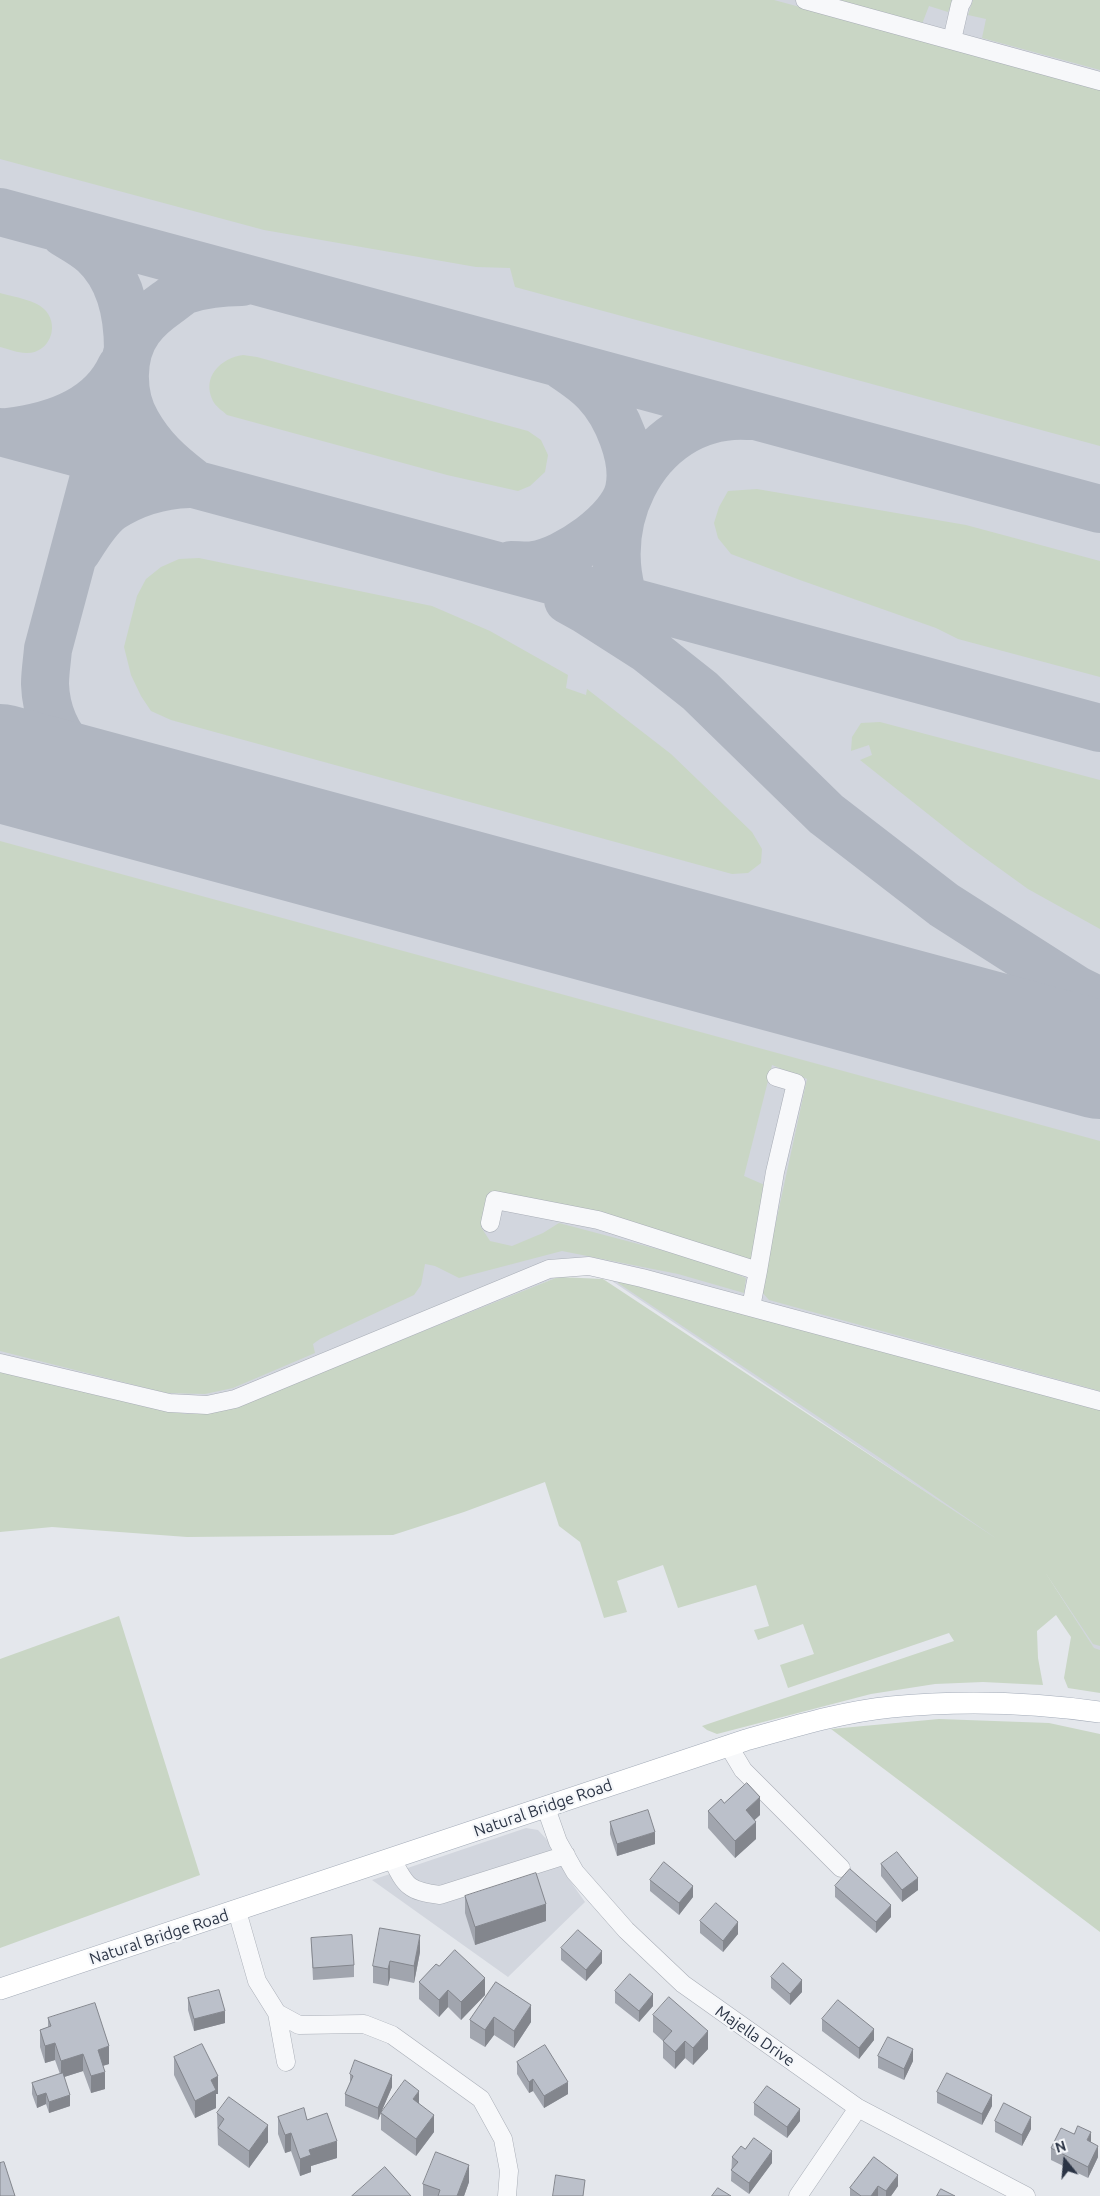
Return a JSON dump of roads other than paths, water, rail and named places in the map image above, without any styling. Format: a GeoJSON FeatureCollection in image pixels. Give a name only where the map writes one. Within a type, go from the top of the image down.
{"type":"FeatureCollection","features":[{"type":"Feature","properties":{"kind":"main road","name":"Natural Bridge Road"},"geometry":{"type":"LineString","coordinates":[[0,1989],[728,1746],[821,1719],[889,1707],[965,1702],[1045,1704],[1100,1712]]}},
{"type":"Feature","properties":{"kind":"street"},"geometry":{"type":"LineString","coordinates":[[805,0],[1100,81]]}},
{"type":"Feature","properties":{"kind":"street"},"geometry":{"type":"LineString","coordinates":[[952,40],[960,5],[963,0]]}},
{"type":"Feature","properties":{"kind":"street"},"geometry":{"type":"LineString","coordinates":[[751,1307],[775,1172],[796,1083],[776,1077]]}},
{"type":"Feature","properties":{"kind":"street"},"geometry":{"type":"LineString","coordinates":[[490,1223],[495,1200],[598,1220],[758,1271]]}},
{"type":"Feature","properties":{"kind":"street"},"geometry":{"type":"LineString","coordinates":[[0,1363],[169,1403],[207,1404],[235,1399],[550,1269],[589,1266],[751,1307],[1100,1401]]}},
{"type":"Feature","properties":{"kind":"street"},"geometry":{"type":"LineString","coordinates":[[728,1746],[743,1770],[841,1868]]}},
{"type":"Feature","properties":{"kind":"street","name":"Majella Drive"},"geometry":{"type":"LineString","coordinates":[[546,1808],[558,1842],[575,1872],[626,1930],[683,1984],[858,2108],[1026,2196]]}},
{"type":"Feature","properties":{"kind":"street"},"geometry":{"type":"LineString","coordinates":[[392,1859],[403,1882],[422,1893],[440,1895],[566,1855]]}},
{"type":"Feature","properties":{"kind":"street"},"geometry":{"type":"LineString","coordinates":[[237,1911],[257,1981],[277,2013],[286,2062]]}},
{"type":"Feature","properties":{"kind":"street"},"geometry":{"type":"LineString","coordinates":[[277,2013],[299,2025],[364,2024],[392,2035],[481,2099],[502,2139],[509,2171],[507,2196]]}},
{"type":"Feature","properties":{"kind":"street"},"geometry":{"type":"LineString","coordinates":[[798,2196],[858,2108]]}}]}
